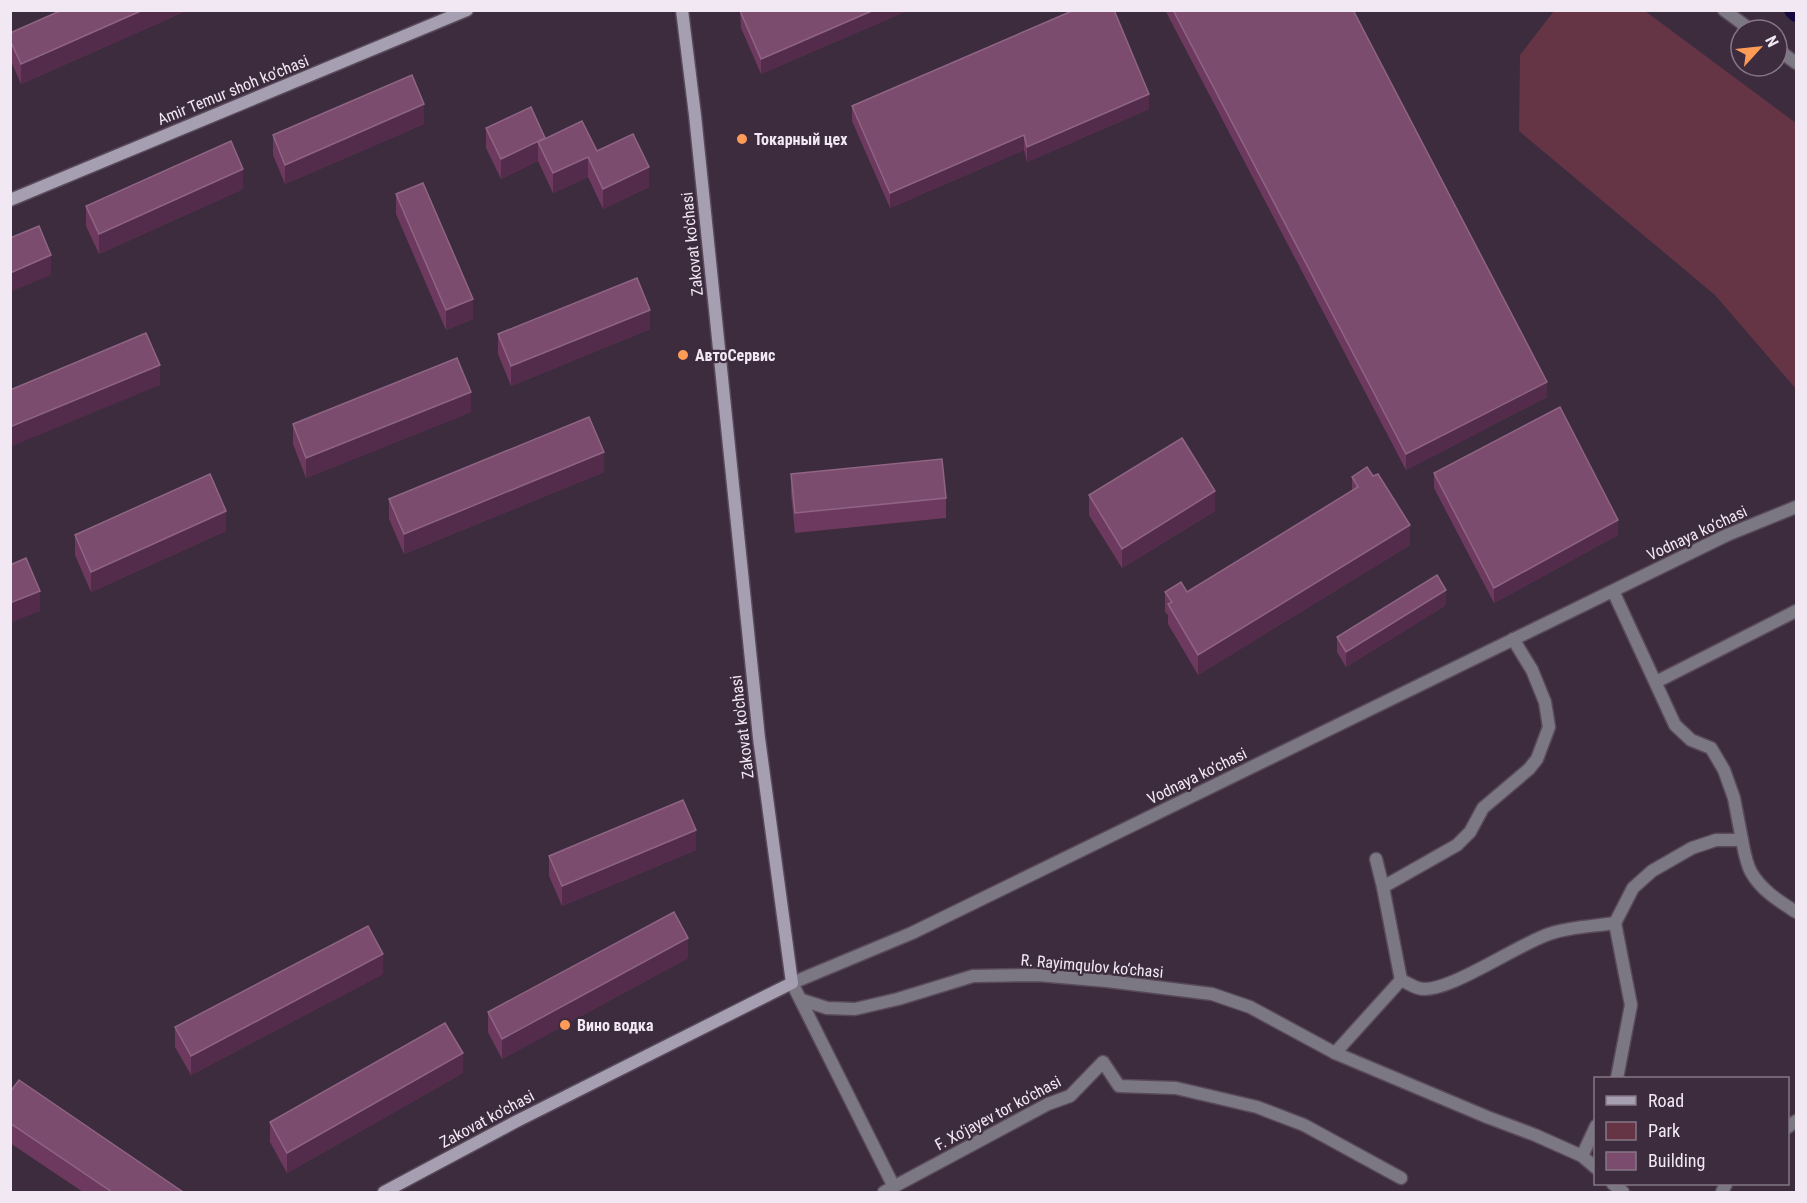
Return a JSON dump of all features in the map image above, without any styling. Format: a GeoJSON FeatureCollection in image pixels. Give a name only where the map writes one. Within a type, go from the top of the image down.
{"type":"FeatureCollection","features":[{"type":"Feature","properties":{"kind":"main road","name":"Amir Temur shoh ko‘chasi"},"geometry":{"type":"LineString","coordinates":[[10,200],[467,10]]}},
{"type":"Feature","properties":{"kind":"main road","name":"Zakovat ko'chasi"},"geometry":{"type":"LineString","coordinates":[[384,1192],[517,1121],[792,983],[757,726],[697,127],[682,10]]}},
{"type":"Feature","properties":{"kind":"street","name":"Vodnaya ko‘chasi"},"geometry":{"type":"LineString","coordinates":[[792,983],[912,933],[1727,535],[1797,507]]}},
{"type":"Feature","properties":{"kind":"street"},"geometry":{"type":"LineString","coordinates":[[1613,591],[1675,724],[1691,740],[1711,748],[1720,762],[1734,798],[1750,870],[1761,886],[1777,900],[1797,912]]}},
{"type":"Feature","properties":{"kind":"street"},"geometry":{"type":"LineString","coordinates":[[1656,682],[1797,611]]}},
{"type":"Feature","properties":{"kind":"street"},"geometry":{"type":"LineString","coordinates":[[1383,887],[1457,845],[1470,832],[1483,808],[1529,769],[1537,759],[1549,727],[1545,702],[1532,670],[1513,639]]}},
{"type":"Feature","properties":{"kind":"street"},"geometry":{"type":"LineString","coordinates":[[1617,1077],[1630,1005],[1615,923],[1634,888],[1652,871],[1692,848],[1716,840],[1742,840]]}},
{"type":"Feature","properties":{"kind":"street"},"geometry":{"type":"LineString","coordinates":[[1376,859],[1401,980]]}},
{"type":"Feature","properties":{"kind":"street"},"geometry":{"type":"LineString","coordinates":[[1401,980],[1418,989],[1430,989],[1450,984],[1552,932],[1615,923]]}},
{"type":"Feature","properties":{"kind":"street","name":"R. Rayimqulov ko‘chasi"},"geometry":{"type":"LineString","coordinates":[[802,1000],[828,1008],[855,1009],[973,976],[1038,975],[1212,994],[1250,1007],[1335,1053],[1582,1156],[1594,1166]]}},
{"type":"Feature","properties":{"kind":"street"},"geometry":{"type":"LineString","coordinates":[[1335,1053],[1401,980]]}},
{"type":"Feature","properties":{"kind":"street","name":"F. Xo‘jayev tor ko‘chasi"},"geometry":{"type":"LineString","coordinates":[[792,983],[802,1000],[889,1190],[1048,1104],[1070,1096],[1103,1062],[1119,1086],[1176,1088],[1257,1107],[1304,1125],[1401,1178]]}},
{"type":"Feature","properties":{"kind":"street"},"geometry":{"type":"LineString","coordinates":[[1582,1156],[1594,1130]]}},
{"type":"Feature","properties":{"kind":"green space"},"geometry":{"type":"Polygon","coordinates":[[[1554,11],[1645,11],[1729,73],[1729,78],[1735,78],[1796,123],[1796,389],[1715,295],[1519,131],[1520,55],[1554,11]]]}},
{"type":"Feature","properties":{"kind":"building"},"geometry":{"type":"Polygon","coordinates":[[[62,10],[143,10],[21,64],[10,40],[10,33],[62,10]]]}},
{"type":"Feature","properties":{"kind":"building"},"geometry":{"type":"Polygon","coordinates":[[[741,10],[874,10],[761,59],[741,10]]]}},
{"type":"Feature","properties":{"kind":"building"},"geometry":{"type":"Polygon","coordinates":[[[1072,10],[1114,10],[1149,94],[1027,147],[1024,135],[890,193],[852,106],[1072,10]]]}},
{"type":"Feature","properties":{"kind":"building"},"geometry":{"type":"Polygon","coordinates":[[[1173,10],[1353,10],[1547,382],[1406,454],[1173,10]]]}},
{"type":"Feature","properties":{"kind":"building"},"geometry":{"type":"Polygon","coordinates":[[[412,75],[424,104],[285,165],[273,135],[412,75]]]}},
{"type":"Feature","properties":{"kind":"building"},"geometry":{"type":"Polygon","coordinates":[[[531,107],[545,138],[501,159],[486,128],[531,107]]]}},
{"type":"Feature","properties":{"kind":"building"},"geometry":{"type":"Polygon","coordinates":[[[582,121],[597,151],[633,134],[649,167],[603,189],[588,157],[553,173],[538,142],[582,121]]]}},
{"type":"Feature","properties":{"kind":"building"},"geometry":{"type":"Polygon","coordinates":[[[231,141],[243,169],[99,234],[86,206],[231,141]]]}},
{"type":"Feature","properties":{"kind":"building"},"geometry":{"type":"Polygon","coordinates":[[[423,183],[473,299],[446,310],[396,194],[423,183]]]}},
{"type":"Feature","properties":{"kind":"building"},"geometry":{"type":"Polygon","coordinates":[[[39,226],[51,255],[10,273],[10,238],[39,226]]]}},
{"type":"Feature","properties":{"kind":"building"},"geometry":{"type":"Polygon","coordinates":[[[637,278],[650,310],[511,366],[498,334],[637,278]]]}},
{"type":"Feature","properties":{"kind":"building"},"geometry":{"type":"Polygon","coordinates":[[[146,333],[160,365],[10,427],[10,390],[146,333]]]}},
{"type":"Feature","properties":{"kind":"building"},"geometry":{"type":"Polygon","coordinates":[[[457,358],[471,392],[306,458],[293,424],[457,358]]]}},
{"type":"Feature","properties":{"kind":"building"},"geometry":{"type":"Polygon","coordinates":[[[1560,407],[1618,520],[1494,588],[1434,473],[1560,407]]]}},
{"type":"Feature","properties":{"kind":"building"},"geometry":{"type":"Polygon","coordinates":[[[589,417],[604,452],[404,534],[389,499],[589,417]]]}},
{"type":"Feature","properties":{"kind":"building"},"geometry":{"type":"Polygon","coordinates":[[[1182,438],[1215,491],[1122,549],[1089,495],[1182,438]]]}},
{"type":"Feature","properties":{"kind":"building"},"geometry":{"type":"Polygon","coordinates":[[[942,459],[946,498],[795,513],[791,474],[942,459]]]}},
{"type":"Feature","properties":{"kind":"building"},"geometry":{"type":"Polygon","coordinates":[[[1367,467],[1373,476],[1378,474],[1410,525],[1198,655],[1168,604],[1172,602],[1165,592],[1181,582],[1187,592],[1358,487],[1352,477],[1367,467]]]}},
{"type":"Feature","properties":{"kind":"building"},"geometry":{"type":"Polygon","coordinates":[[[210,474],[226,511],[91,572],[75,535],[210,474]]]}},
{"type":"Feature","properties":{"kind":"building"},"geometry":{"type":"Polygon","coordinates":[[[26,558],[40,591],[10,603],[10,565],[26,558]]]}},
{"type":"Feature","properties":{"kind":"building"},"geometry":{"type":"Polygon","coordinates":[[[1437,575],[1446,590],[1346,652],[1337,637],[1437,575]]]}},
{"type":"Feature","properties":{"kind":"building"},"geometry":{"type":"Polygon","coordinates":[[[683,800],[696,830],[562,886],[549,856],[683,800]]]}},
{"type":"Feature","properties":{"kind":"building"},"geometry":{"type":"Polygon","coordinates":[[[674,912],[688,938],[502,1039],[488,1012],[674,912]]]}},
{"type":"Feature","properties":{"kind":"building"},"geometry":{"type":"Polygon","coordinates":[[[368,926],[383,954],[191,1056],[175,1027],[368,926]]]}},
{"type":"Feature","properties":{"kind":"building"},"geometry":{"type":"Polygon","coordinates":[[[445,1023],[463,1053],[287,1153],[270,1122],[445,1023]]]}},
{"type":"Feature","properties":{"kind":"building"},"geometry":{"type":"Polygon","coordinates":[[[19,1080],[183,1192],[112,1192],[10,1123],[10,1092],[19,1080]]]}},
{"type":"Feature","properties":{"kind":"waterway"},"geometry":{"type":"LineString","coordinates":[[1792,10],[1796,14]]}},
{"type":"Feature","properties":{"kind":"place","name":"Токарный цех"},"geometry":{"type":"Point","coordinates":[742,139]}},
{"type":"Feature","properties":{"kind":"place","name":"АвтоСервис"},"geometry":{"type":"Point","coordinates":[683,355]}},
{"type":"Feature","properties":{"kind":"place","name":"Вино водка"},"geometry":{"type":"Point","coordinates":[565,1025]}}]}
